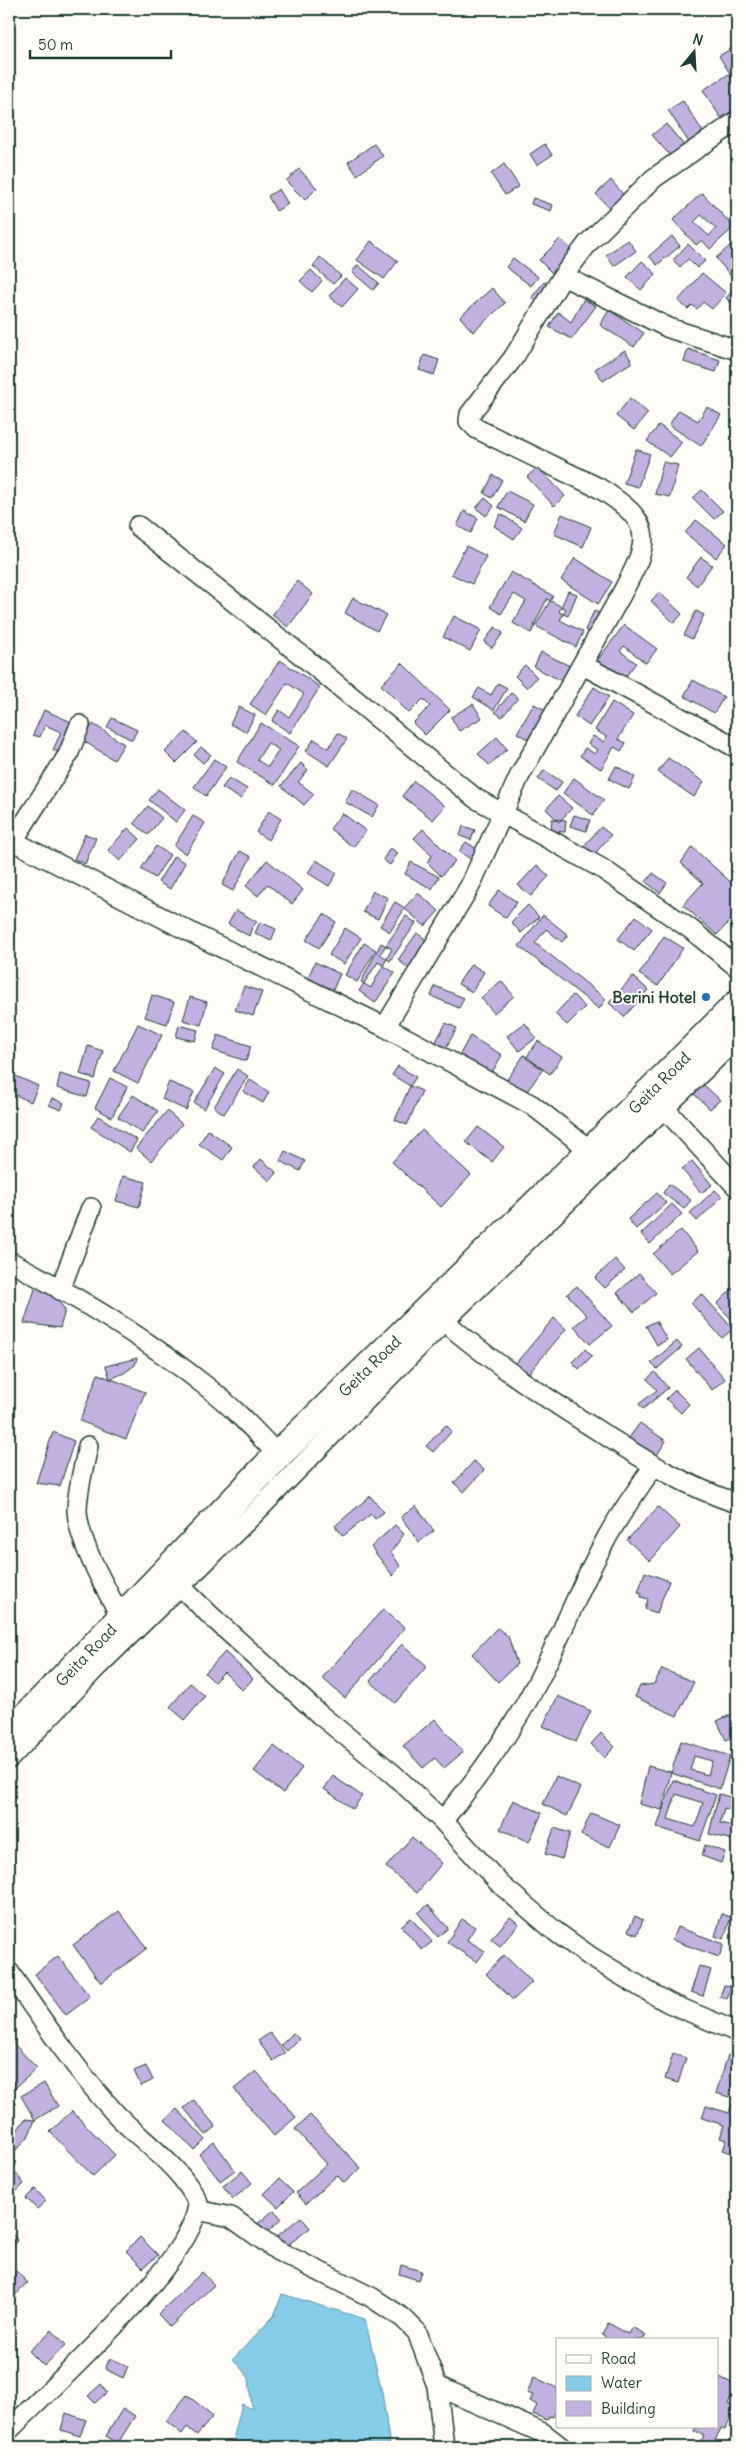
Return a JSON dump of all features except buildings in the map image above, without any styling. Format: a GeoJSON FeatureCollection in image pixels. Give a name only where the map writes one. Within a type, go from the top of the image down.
{"type":"FeatureCollection","features":[{"type":"Feature","properties":{"kind":"highway","name":"Geita Road"},"geometry":{"type":"LineString","coordinates":[[9,1735],[278,1456],[591,1151],[737,1005]]}},
{"type":"Feature","properties":{"kind":"street"},"geometry":{"type":"LineString","coordinates":[[386,1026],[470,886],[530,756],[582,665],[644,545],[642,531],[637,518],[618,500],[599,488],[477,429],[469,421],[473,407],[514,357],[563,276],[612,218],[654,178],[737,121]]}},
{"type":"Feature","properties":{"kind":"street"},"geometry":{"type":"LineString","coordinates":[[563,276],[669,328],[737,350]]}},
{"type":"Feature","properties":{"kind":"street"},"geometry":{"type":"LineString","coordinates":[[138,526],[301,655],[475,798],[601,868],[689,928],[737,967]]}},
{"type":"Feature","properties":{"kind":"street"},"geometry":{"type":"LineString","coordinates":[[582,665],[737,748]]}},
{"type":"Feature","properties":{"kind":"street"},"geometry":{"type":"LineString","coordinates":[[80,725],[68,755],[11,840],[200,937],[386,1026],[532,1106],[591,1151]]}},
{"type":"Feature","properties":{"kind":"street"},"geometry":{"type":"LineString","coordinates":[[9,1759],[98,1666],[444,1321],[737,1038]]}},
{"type":"Feature","properties":{"kind":"street"},"geometry":{"type":"LineString","coordinates":[[665,1109],[737,1187]]}},
{"type":"Feature","properties":{"kind":"street"},"geometry":{"type":"LineString","coordinates":[[60,1290],[91,1208]]}},
{"type":"Feature","properties":{"kind":"street"},"geometry":{"type":"LineString","coordinates":[[9,1261],[60,1290],[172,1361],[209,1388],[252,1428],[278,1456]]}},
{"type":"Feature","properties":{"kind":"street"},"geometry":{"type":"LineString","coordinates":[[444,1321],[491,1360],[528,1386],[654,1467],[737,1503]]}},
{"type":"Feature","properties":{"kind":"street"},"geometry":{"type":"LineString","coordinates":[[88,1446],[77,1510],[79,1526],[91,1556],[121,1618]]}},
{"type":"Feature","properties":{"kind":"street"},"geometry":{"type":"LineString","coordinates":[[443,1820],[472,1784],[519,1714],[564,1628],[604,1541],[654,1467]]}},
{"type":"Feature","properties":{"kind":"street"},"geometry":{"type":"LineString","coordinates":[[180,1586],[319,1714],[393,1774],[443,1820],[500,1884],[549,1926],[591,1957],[669,2003],[737,2032]]}},
{"type":"Feature","properties":{"kind":"street"},"geometry":{"type":"LineString","coordinates":[[9,1972],[43,2024],[115,2113],[186,2183],[198,2203],[187,2237],[168,2264],[108,2332],[9,2430]]}},
{"type":"Feature","properties":{"kind":"street"},"geometry":{"type":"LineString","coordinates":[[197,2210],[231,2217],[278,2251],[388,2307],[417,2332],[436,2386],[444,2447]]}},
{"type":"Feature","properties":{"kind":"street"},"geometry":{"type":"LineString","coordinates":[[436,2386],[543,2433],[561,2447]]}},
{"type":"Feature","properties":{"kind":"water"},"geometry":{"type":"Polygon","coordinates":[[[282,2294],[365,2319],[382,2392],[390,2447],[236,2447],[234,2436],[242,2404],[252,2409],[249,2378],[233,2359],[274,2316],[282,2294]]]}},
{"type":"Feature","properties":{"kind":"place","name":"Berini Hotel"},"geometry":{"type":"Point","coordinates":[706,997]}}]}
